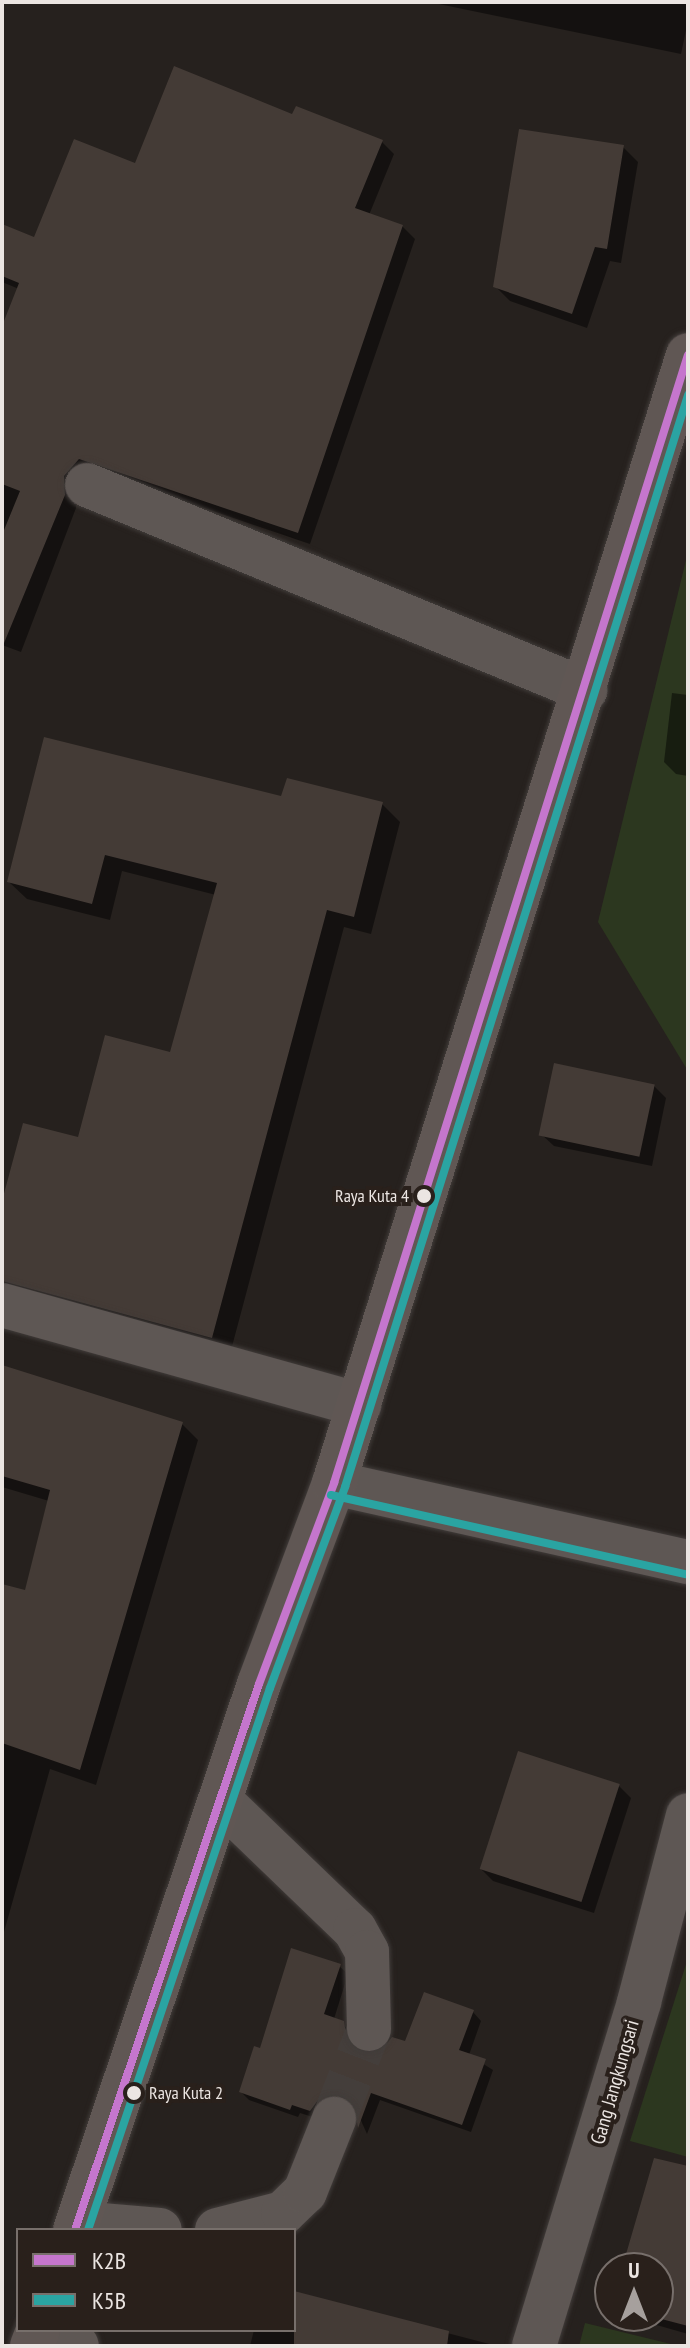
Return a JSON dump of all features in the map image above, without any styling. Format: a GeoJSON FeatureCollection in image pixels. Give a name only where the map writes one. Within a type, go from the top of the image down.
{"type":"FeatureCollection","features":[{"type":"Feature","properties":{"kind":"main road"},"geometry":{"type":"LineString","coordinates":[[77,2226],[223,1803],[259,1684],[334,1483],[688,355]]}},
{"type":"Feature","properties":{"kind":"street"},"geometry":{"type":"LineString","coordinates":[[87,485],[585,690]]}},
{"type":"Feature","properties":{"kind":"street"},"geometry":{"type":"LineString","coordinates":[[2,1305],[359,1405]]}},
{"type":"Feature","properties":{"kind":"street"},"geometry":{"type":"LineString","coordinates":[[334,1483],[688,1562]]}},
{"type":"Feature","properties":{"kind":"street"},"geometry":{"type":"LineString","coordinates":[[223,1803],[355,1930],[367,1952],[369,2029]]}},
{"type":"Feature","properties":{"kind":"street","name":"Gang Jangkungsari"},"geometry":{"type":"LineString","coordinates":[[534,2346],[639,2002],[688,1815]]}},
{"type":"Feature","properties":{"kind":"street"},"geometry":{"type":"LineString","coordinates":[[225,2228],[283,2213],[305,2192],[334,2119]]}},
{"type":"Feature","properties":{"kind":"street"},"geometry":{"type":"LineString","coordinates":[[77,2226],[118,2228]]}},
{"type":"Feature","properties":{"kind":"street"},"geometry":{"type":"LineString","coordinates":[[59,2332],[77,2346]]}},
{"type":"Feature","properties":{"kind":"green space"},"geometry":{"type":"Polygon","coordinates":[[[688,552],[688,1071],[598,922],[688,552]]]}},
{"type":"Feature","properties":{"kind":"green space"},"geometry":{"type":"Polygon","coordinates":[[[688,1958],[688,2157],[630,2141],[688,1958]]]}},
{"type":"Feature","properties":{"kind":"green space"},"geometry":{"type":"Polygon","coordinates":[[[585,2323],[594,2325],[594,2332],[622,2332],[679,2346],[579,2346],[585,2323]]]}},
{"type":"Feature","properties":{"kind":"building"},"geometry":{"type":"Polygon","coordinates":[[[174,66],[292,114],[296,106],[383,140],[355,208],[403,225],[298,533],[79,459],[64,476],[65,495],[2,648],[2,535],[20,491],[2,484],[2,326],[19,283],[2,276],[2,224],[34,237],[74,139],[135,163],[174,66]]]}},
{"type":"Feature","properties":{"kind":"building"},"geometry":{"type":"Polygon","coordinates":[[[519,129],[624,145],[607,249],[595,247],[572,314],[493,287],[519,129]]]}},
{"type":"Feature","properties":{"kind":"building"},"geometry":{"type":"Polygon","coordinates":[[[44,737],[281,796],[287,778],[383,802],[354,917],[327,910],[212,1338],[2,1281],[2,1201],[23,1123],[78,1137],[105,1035],[170,1052],[217,883],[105,855],[92,904],[7,882],[44,737]]]}},
{"type":"Feature","properties":{"kind":"building"},"geometry":{"type":"Polygon","coordinates":[[[554,1063],[655,1084],[639,1157],[539,1135],[554,1063]]]}},
{"type":"Feature","properties":{"kind":"building"},"geometry":{"type":"Polygon","coordinates":[[[2,1365],[183,1422],[80,1770],[2,1743],[2,1584],[25,1590],[50,1490],[2,1476],[2,1365]]]}},
{"type":"Feature","properties":{"kind":"building"},"geometry":{"type":"Polygon","coordinates":[[[518,1751],[620,1784],[581,1902],[480,1869],[518,1751]]]}},
{"type":"Feature","properties":{"kind":"building"},"geometry":{"type":"Polygon","coordinates":[[[291,1948],[341,1964],[324,2014],[344,2021],[347,2041],[358,2051],[381,2051],[392,2037],[405,2041],[424,1992],[474,2010],[459,2050],[486,2059],[462,2125],[371,2093],[358,2128],[354,2104],[342,2096],[319,2099],[310,2111],[292,2105],[290,2110],[239,2092],[254,2046],[260,2048],[291,1948]]]}},
{"type":"Feature","properties":{"kind":"building"},"geometry":{"type":"Polygon","coordinates":[[[654,2158],[688,2166],[688,2326],[674,2322],[674,2252],[627,2252],[654,2158]]]}},
{"type":"Feature","properties":{"kind":"building"},"geometry":{"type":"Polygon","coordinates":[[[296,2292],[449,2331],[447,2346],[294,2346],[296,2292]]]}},
{"type":"Feature","properties":{"kind":"tunnel"},"geometry":{"type":"LineString","coordinates":[[334,2119],[369,2029]]}},
{"type":"Feature","properties":{"kind":"transit line","name":"K2B"},"geometry":{"type":"LineString","coordinates":[[76,2228],[259,1684],[334,1483],[688,355]]}},
{"type":"Feature","properties":{"kind":"transit line","name":"K5B"},"geometry":{"type":"LineString","coordinates":[[89,2228],[270,1688],[345,1487],[688,395]]}},
{"type":"Feature","properties":{"kind":"transit line","name":"K5B"},"geometry":{"type":"LineString","coordinates":[[331,1495],[685,1574]]}},
{"type":"Feature","properties":{"kind":"place","name":"Raya Kuta 4"},"geometry":{"type":"Point","coordinates":[424,1196]}},
{"type":"Feature","properties":{"kind":"place","name":"Raya Kuta 2"},"geometry":{"type":"Point","coordinates":[134,2093]}}]}
